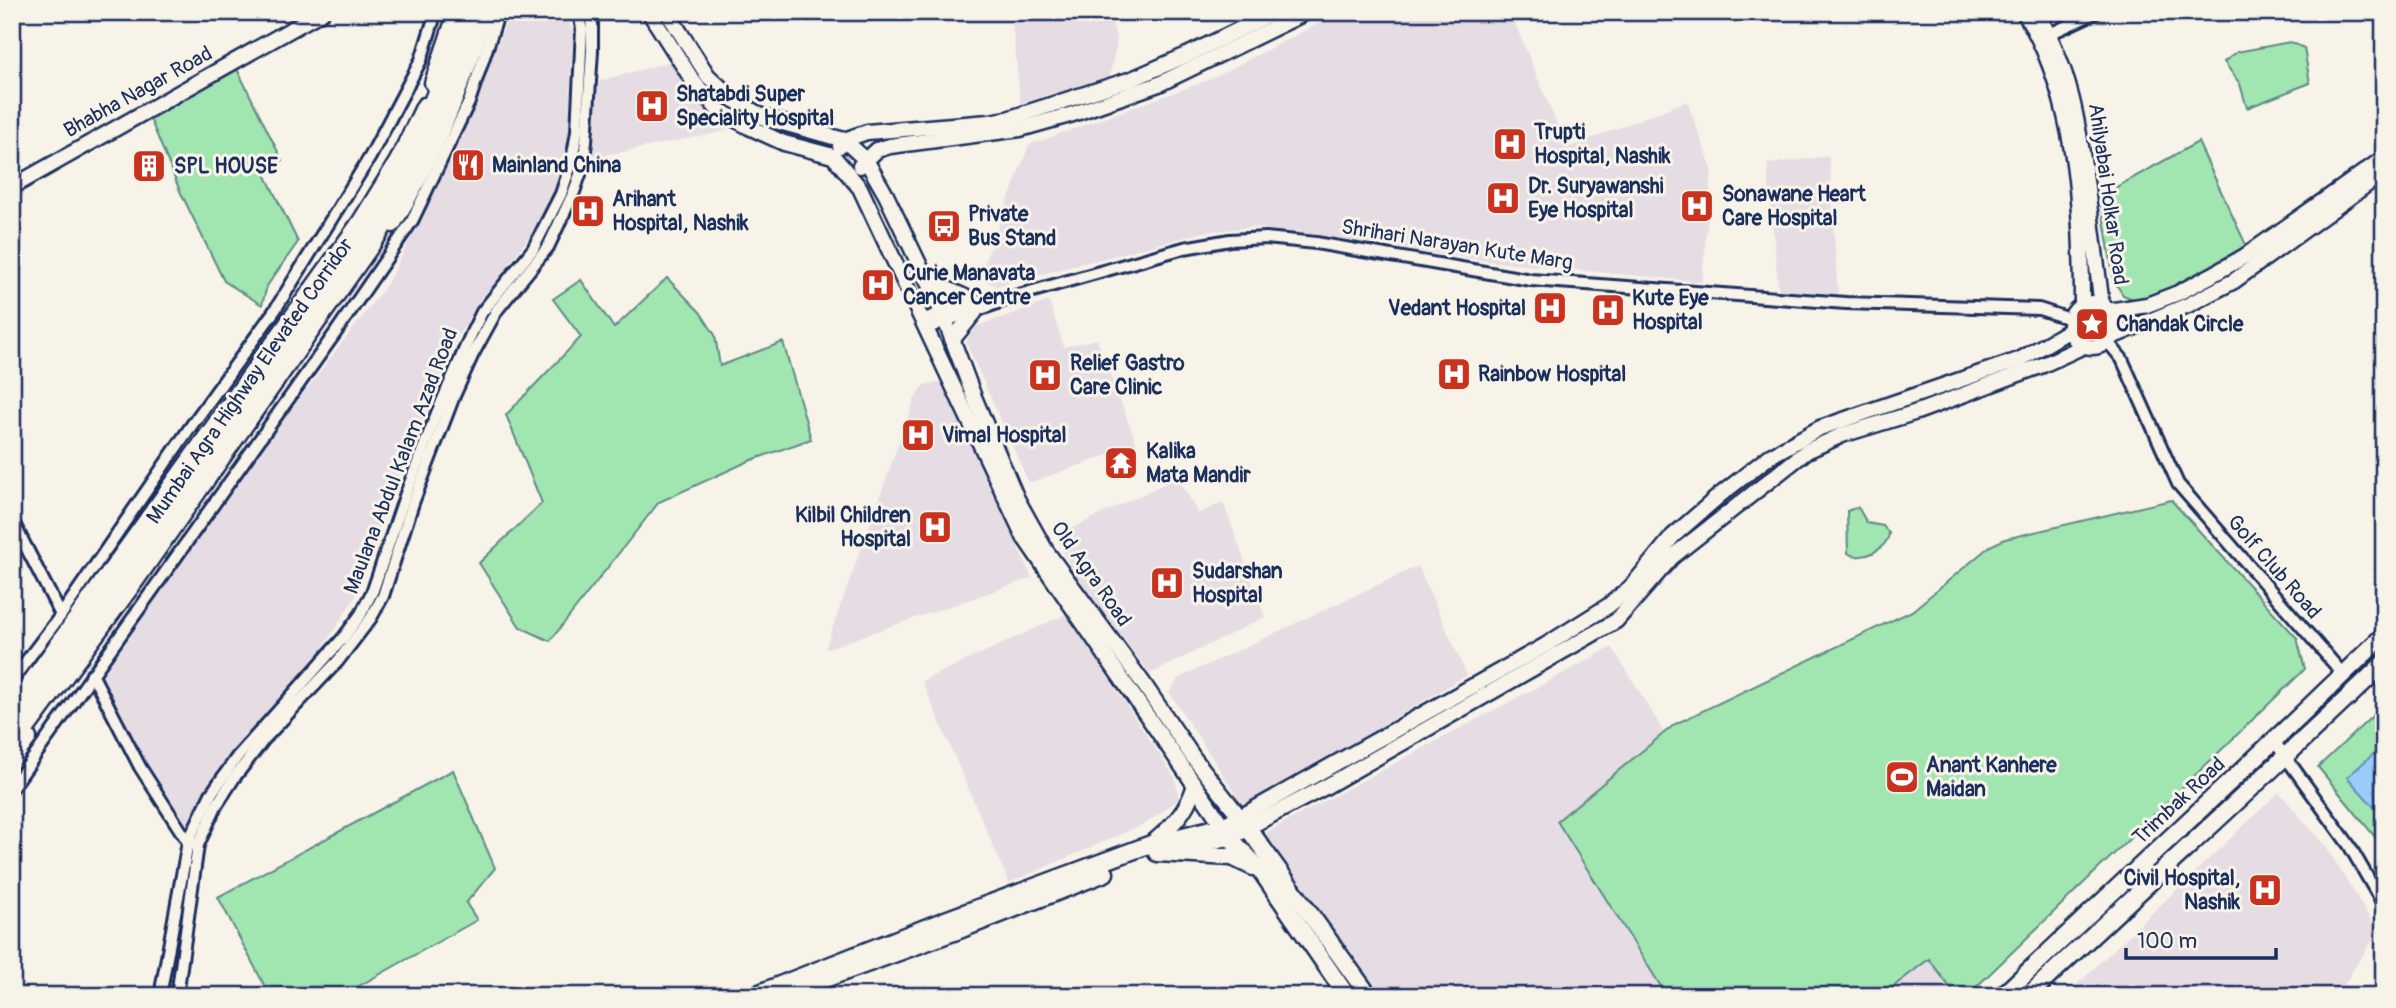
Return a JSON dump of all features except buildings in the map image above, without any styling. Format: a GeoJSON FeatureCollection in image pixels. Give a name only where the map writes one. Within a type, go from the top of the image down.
{"type":"FeatureCollection","features":[{"type":"Feature","properties":{"kind":"highway","name":"Mumbai Agra Highway Elevated Corridor"},"geometry":{"type":"LineString","coordinates":[[12,726],[210,453],[388,194],[419,135],[458,36],[464,12]]}},
{"type":"Feature","properties":{"kind":"highway","name":"Mumbai Agra Highway Elevated Corridor"},"geometry":{"type":"LineString","coordinates":[[12,748],[199,491],[379,234],[414,174],[445,108],[478,12]]}},
{"type":"Feature","properties":{"kind":"highway","name":"Trimbak Road"},"geometry":{"type":"LineString","coordinates":[[2002,996],[2384,635]]}},
{"type":"Feature","properties":{"kind":"highway","name":"Trimbak Road"},"geometry":{"type":"LineString","coordinates":[[2028,996],[2287,757],[2384,663]]}},
{"type":"Feature","properties":{"kind":"highway"},"geometry":{"type":"LineString","coordinates":[[751,996],[948,919],[1154,848],[1226,832],[1244,822]]}},
{"type":"Feature","properties":{"kind":"highway","name":"Old Agra Road"},"geometry":{"type":"LineString","coordinates":[[1244,822],[1369,996]]}},
{"type":"Feature","properties":{"kind":"highway","name":"Old Agra Road"},"geometry":{"type":"LineString","coordinates":[[1226,832],[1262,871],[1347,996]]}},
{"type":"Feature","properties":{"kind":"highway"},"geometry":{"type":"LineString","coordinates":[[780,996],[954,932],[1154,848],[1231,858],[1262,871]]}},
{"type":"Feature","properties":{"kind":"main road","name":"Bhabha Nagar Road"},"geometry":{"type":"LineString","coordinates":[[12,187],[322,12]]}},
{"type":"Feature","properties":{"kind":"main road"},"geometry":{"type":"LineString","coordinates":[[12,707],[360,221],[397,162],[428,95],[456,12]]}},
{"type":"Feature","properties":{"kind":"main road"},"geometry":{"type":"LineString","coordinates":[[649,12],[693,81],[718,110],[784,143],[833,156],[844,140]]}},
{"type":"Feature","properties":{"kind":"main road"},"geometry":{"type":"LineString","coordinates":[[667,12],[708,76],[734,100],[765,118],[844,140],[867,132],[1007,119],[1132,79],[1275,12]]}},
{"type":"Feature","properties":{"kind":"main road"},"geometry":{"type":"LineString","coordinates":[[855,182],[866,160],[877,150],[1020,129],[1073,114],[1159,84],[1307,12]]}},
{"type":"Feature","properties":{"kind":"main road","name":"Ahilyabai Holkar Road"},"geometry":{"type":"LineString","coordinates":[[2024,12],[2045,36],[2056,80],[2072,161],[2082,251],[2082,305]]}},
{"type":"Feature","properties":{"kind":"main road","name":"Ahilyabai Holkar Road"},"geometry":{"type":"LineString","coordinates":[[2036,12],[2073,97],[2105,308]]}},
{"type":"Feature","properties":{"kind":"main road"},"geometry":{"type":"LineString","coordinates":[[12,761],[384,240],[418,184],[496,13]]}},
{"type":"Feature","properties":{"kind":"main road","name":"Old Agra Road"},"geometry":{"type":"LineString","coordinates":[[844,140],[866,160],[886,195],[944,316],[974,397],[1017,499],[1046,551],[1143,683],[1193,757],[1244,822]]}},
{"type":"Feature","properties":{"kind":"main road","name":"Old Agra Road"},"geometry":{"type":"LineString","coordinates":[[833,156],[855,182],[1024,537],[1226,832]]}},
{"type":"Feature","properties":{"kind":"main road"},"geometry":{"type":"LineString","coordinates":[[1851,426],[2021,359],[2070,324],[2082,305],[2095,304],[2105,308],[2147,305],[2178,293],[2245,256],[2384,158]]}},
{"type":"Feature","properties":{"kind":"main road"},"geometry":{"type":"LineString","coordinates":[[1244,822],[1608,607],[1631,587],[1673,536],[1770,456],[1820,428],[1851,426],[1916,412],[2043,365],[2084,346],[2096,347],[2108,339],[2188,305],[2234,281],[2384,172]]}},
{"type":"Feature","properties":{"kind":"main road"},"geometry":{"type":"LineString","coordinates":[[927,280],[976,307],[953,340]]}},
{"type":"Feature","properties":{"kind":"main road"},"geometry":{"type":"LineString","coordinates":[[2105,308],[2113,324],[2108,339]]}},
{"type":"Feature","properties":{"kind":"main road"},"geometry":{"type":"LineString","coordinates":[[2070,324],[2073,336],[2084,346]]}},
{"type":"Feature","properties":{"kind":"main road"},"geometry":{"type":"LineString","coordinates":[[1154,848],[1189,803],[1194,788]]}},
{"type":"Feature","properties":{"kind":"street"},"geometry":{"type":"LineString","coordinates":[[12,680],[61,615],[275,310],[307,260],[370,157],[421,60],[436,12]]}},
{"type":"Feature","properties":{"kind":"street"},"geometry":{"type":"LineString","coordinates":[[2045,36],[2097,12]]}},
{"type":"Feature","properties":{"kind":"street"},"geometry":{"type":"LineString","coordinates":[[12,788],[230,483],[412,221],[469,102],[496,13]]}},
{"type":"Feature","properties":{"kind":"street","name":"Maulana Abdul Kalam Azad Road"},"geometry":{"type":"LineString","coordinates":[[160,996],[193,844],[214,800],[237,757],[344,637],[361,614],[404,515],[482,312],[533,249],[561,194],[572,161],[577,131],[586,17]]}},
{"type":"Feature","properties":{"kind":"street","name":"Shrihari Narayan Kute Marg"},"geometry":{"type":"LineString","coordinates":[[924,325],[944,316],[1184,248],[1230,240],[1266,238],[1317,243],[1531,280],[1846,303],[2039,309],[2070,324]]}},
{"type":"Feature","properties":{"kind":"street","name":"Golf Club Road"},"geometry":{"type":"LineString","coordinates":[[2108,339],[2122,359],[2178,485],[2343,674]]}},
{"type":"Feature","properties":{"kind":"street"},"geometry":{"type":"LineString","coordinates":[[12,520],[61,615]]}},
{"type":"Feature","properties":{"kind":"street"},"geometry":{"type":"LineString","coordinates":[[92,674],[140,767],[193,844],[177,996]]}},
{"type":"Feature","properties":{"kind":"street"},"geometry":{"type":"LineString","coordinates":[[2274,741],[2348,845],[2384,906]]}},
{"type":"Feature","properties":{"kind":"shaded area"},"geometry":{"type":"Polygon","coordinates":[[[510,12],[550,12],[566,16],[574,35],[568,152],[550,202],[530,236],[458,335],[366,559],[359,591],[322,649],[230,755],[181,835],[99,674],[224,497],[387,284],[454,154],[510,12]]]}},
{"type":"Feature","properties":{"kind":"shaded area"},"geometry":{"type":"Polygon","coordinates":[[[1011,12],[1109,12],[1117,41],[1109,80],[1021,108],[1011,12]]]}},
{"type":"Feature","properties":{"kind":"shaded area"},"geometry":{"type":"Polygon","coordinates":[[[1341,12],[1510,12],[1567,148],[1687,101],[1712,169],[1702,282],[1494,262],[1252,227],[1205,232],[996,286],[979,277],[1029,145],[1206,81],[1341,12]]]}},
{"type":"Feature","properties":{"kind":"shaded area","name":"Shatabdi Super Speciality Hospital"},"geometry":{"type":"Polygon","coordinates":[[[673,61],[726,131],[591,158],[599,81],[673,61]]]}},
{"type":"Feature","properties":{"kind":"shaded area"},"geometry":{"type":"Polygon","coordinates":[[[1829,156],[1838,296],[1779,296],[1767,164],[1829,156]]]}},
{"type":"Feature","properties":{"kind":"shaded area"},"geometry":{"type":"Polygon","coordinates":[[[1049,301],[1064,347],[1097,339],[1137,445],[1029,483],[966,343],[974,327],[1049,301]]]}},
{"type":"Feature","properties":{"kind":"shaded area"},"geometry":{"type":"Polygon","coordinates":[[[943,381],[1032,578],[825,649],[915,398],[924,385],[943,381]]]}},
{"type":"Feature","properties":{"kind":"shaded area","name":"Sudarshan Hospital"},"geometry":{"type":"Polygon","coordinates":[[[1178,477],[1198,514],[1223,502],[1265,617],[1150,674],[1074,574],[1056,536],[1178,477]]]}},
{"type":"Feature","properties":{"kind":"shaded area"},"geometry":{"type":"Polygon","coordinates":[[[1418,566],[1467,675],[1245,808],[1169,692],[1179,678],[1418,566]]]}},
{"type":"Feature","properties":{"kind":"shaded area"},"geometry":{"type":"Polygon","coordinates":[[[1066,614],[1175,778],[1179,799],[1147,823],[1009,883],[922,681],[1066,614]]]}},
{"type":"Feature","properties":{"kind":"shaded area"},"geometry":{"type":"Polygon","coordinates":[[[1612,647],[1664,732],[1557,821],[1667,996],[1378,996],[1263,834],[1612,647]]]}},
{"type":"Feature","properties":{"kind":"shaded area","name":"Civil Hospital, Nashik"},"geometry":{"type":"Polygon","coordinates":[[[2279,792],[2327,848],[2378,931],[2337,996],[2065,996],[2279,792]]]}},
{"type":"Feature","properties":{"kind":"shaded area"},"geometry":{"type":"Polygon","coordinates":[[[1929,959],[1956,996],[1881,996],[1929,959]]]}},
{"type":"Feature","properties":{"kind":"green space"},"geometry":{"type":"Polygon","coordinates":[[[2290,42],[2304,48],[2310,83],[2247,108],[2240,84],[2224,62],[2237,52],[2290,42]]]}},
{"type":"Feature","properties":{"kind":"green space"},"geometry":{"type":"Polygon","coordinates":[[[236,67],[282,160],[263,170],[298,242],[267,286],[262,305],[224,281],[180,191],[149,116],[236,67]]]}},
{"type":"Feature","properties":{"kind":"green space"},"geometry":{"type":"Polygon","coordinates":[[[2198,142],[2247,247],[2160,295],[2137,301],[2123,295],[2114,281],[2100,196],[2198,142]]]}},
{"type":"Feature","properties":{"kind":"green space"},"geometry":{"type":"Polygon","coordinates":[[[667,278],[700,312],[715,335],[720,366],[783,342],[811,439],[749,461],[659,502],[550,641],[520,627],[479,563],[542,503],[506,415],[581,337],[553,299],[581,280],[614,328],[667,278]]]}},
{"type":"Feature","properties":{"kind":"green space","name":"Anant Kanhere Maidan"},"geometry":{"type":"Polygon","coordinates":[[[2171,500],[2297,638],[2305,669],[1967,996],[1956,996],[1929,959],[1881,996],[1667,996],[1557,821],[1675,724],[1912,611],[1990,546],[2005,539],[2171,500]]]}},
{"type":"Feature","properties":{"kind":"green space"},"geometry":{"type":"Polygon","coordinates":[[[1858,507],[1867,523],[1883,526],[1889,533],[1884,544],[1873,553],[1853,556],[1848,553],[1847,511],[1858,507]]]}},
{"type":"Feature","properties":{"kind":"green space"},"geometry":{"type":"Polygon","coordinates":[[[2384,705],[2384,848],[2318,767],[2384,705]]]}},
{"type":"Feature","properties":{"kind":"green space"},"geometry":{"type":"Polygon","coordinates":[[[453,770],[495,868],[466,903],[477,920],[341,996],[270,996],[218,897],[453,770]]]}},
{"type":"Feature","properties":{"kind":"water"},"geometry":{"type":"Polygon","coordinates":[[[2384,745],[2384,800],[2375,808],[2347,777],[2384,745]]]}},
{"type":"Feature","properties":{"kind":"place","name":"Shatabdi Super Speciality Hospital"},"geometry":{"type":"Point","coordinates":[652,106]}},
{"type":"Feature","properties":{"kind":"place","name":"Trupti Hospital, Nashik"},"geometry":{"type":"Point","coordinates":[1510,144]}},
{"type":"Feature","properties":{"kind":"place","name":"Mainland China"},"geometry":{"type":"Point","coordinates":[468,165]}},
{"type":"Feature","properties":{"kind":"place","name":"SPL HOUSE"},"geometry":{"type":"Point","coordinates":[149,166]}},
{"type":"Feature","properties":{"kind":"place","name":"Dr. Suryawanshi Eye Hospital"},"geometry":{"type":"Point","coordinates":[1503,198]}},
{"type":"Feature","properties":{"kind":"place","name":"Sonawane Heart Care Hospital"},"geometry":{"type":"Point","coordinates":[1697,206]}},
{"type":"Feature","properties":{"kind":"place","name":"Arihant Hospital, Nashik"},"geometry":{"type":"Point","coordinates":[588,211]}},
{"type":"Feature","properties":{"kind":"place","name":"Private Bus Stand"},"geometry":{"type":"Point","coordinates":[944,226]}},
{"type":"Feature","properties":{"kind":"place","name":"Curie Manavata Cancer Centre"},"geometry":{"type":"Point","coordinates":[878,285]}},
{"type":"Feature","properties":{"kind":"place","name":"Vedant Hospital"},"geometry":{"type":"Point","coordinates":[1550,308]}},
{"type":"Feature","properties":{"kind":"place","name":"Kute Eye Hospital"},"geometry":{"type":"Point","coordinates":[1608,310]}},
{"type":"Feature","properties":{"kind":"place","name":"Chandak Circle"},"geometry":{"type":"Point","coordinates":[2092,324]}},
{"type":"Feature","properties":{"kind":"place","name":"Rainbow Hospital"},"geometry":{"type":"Point","coordinates":[1454,374]}},
{"type":"Feature","properties":{"kind":"place","name":"Relief Gastro Care Clinic"},"geometry":{"type":"Point","coordinates":[1045,375]}},
{"type":"Feature","properties":{"kind":"place","name":"Vimal Hospital"},"geometry":{"type":"Point","coordinates":[918,435]}},
{"type":"Feature","properties":{"kind":"place","name":"Kalika Mata Mandir"},"geometry":{"type":"Point","coordinates":[1121,463]}},
{"type":"Feature","properties":{"kind":"place","name":"Kilbil Children Hospital"},"geometry":{"type":"Point","coordinates":[935,527]}},
{"type":"Feature","properties":{"kind":"place","name":"Sudarshan Hospital"},"geometry":{"type":"Point","coordinates":[1167,583]}},
{"type":"Feature","properties":{"kind":"place","name":"Anant Kanhere Maidan"},"geometry":{"type":"Point","coordinates":[1902,777]}},
{"type":"Feature","properties":{"kind":"place","name":"Civil Hospital, Nashik"},"geometry":{"type":"Point","coordinates":[2265,890]}}]}
